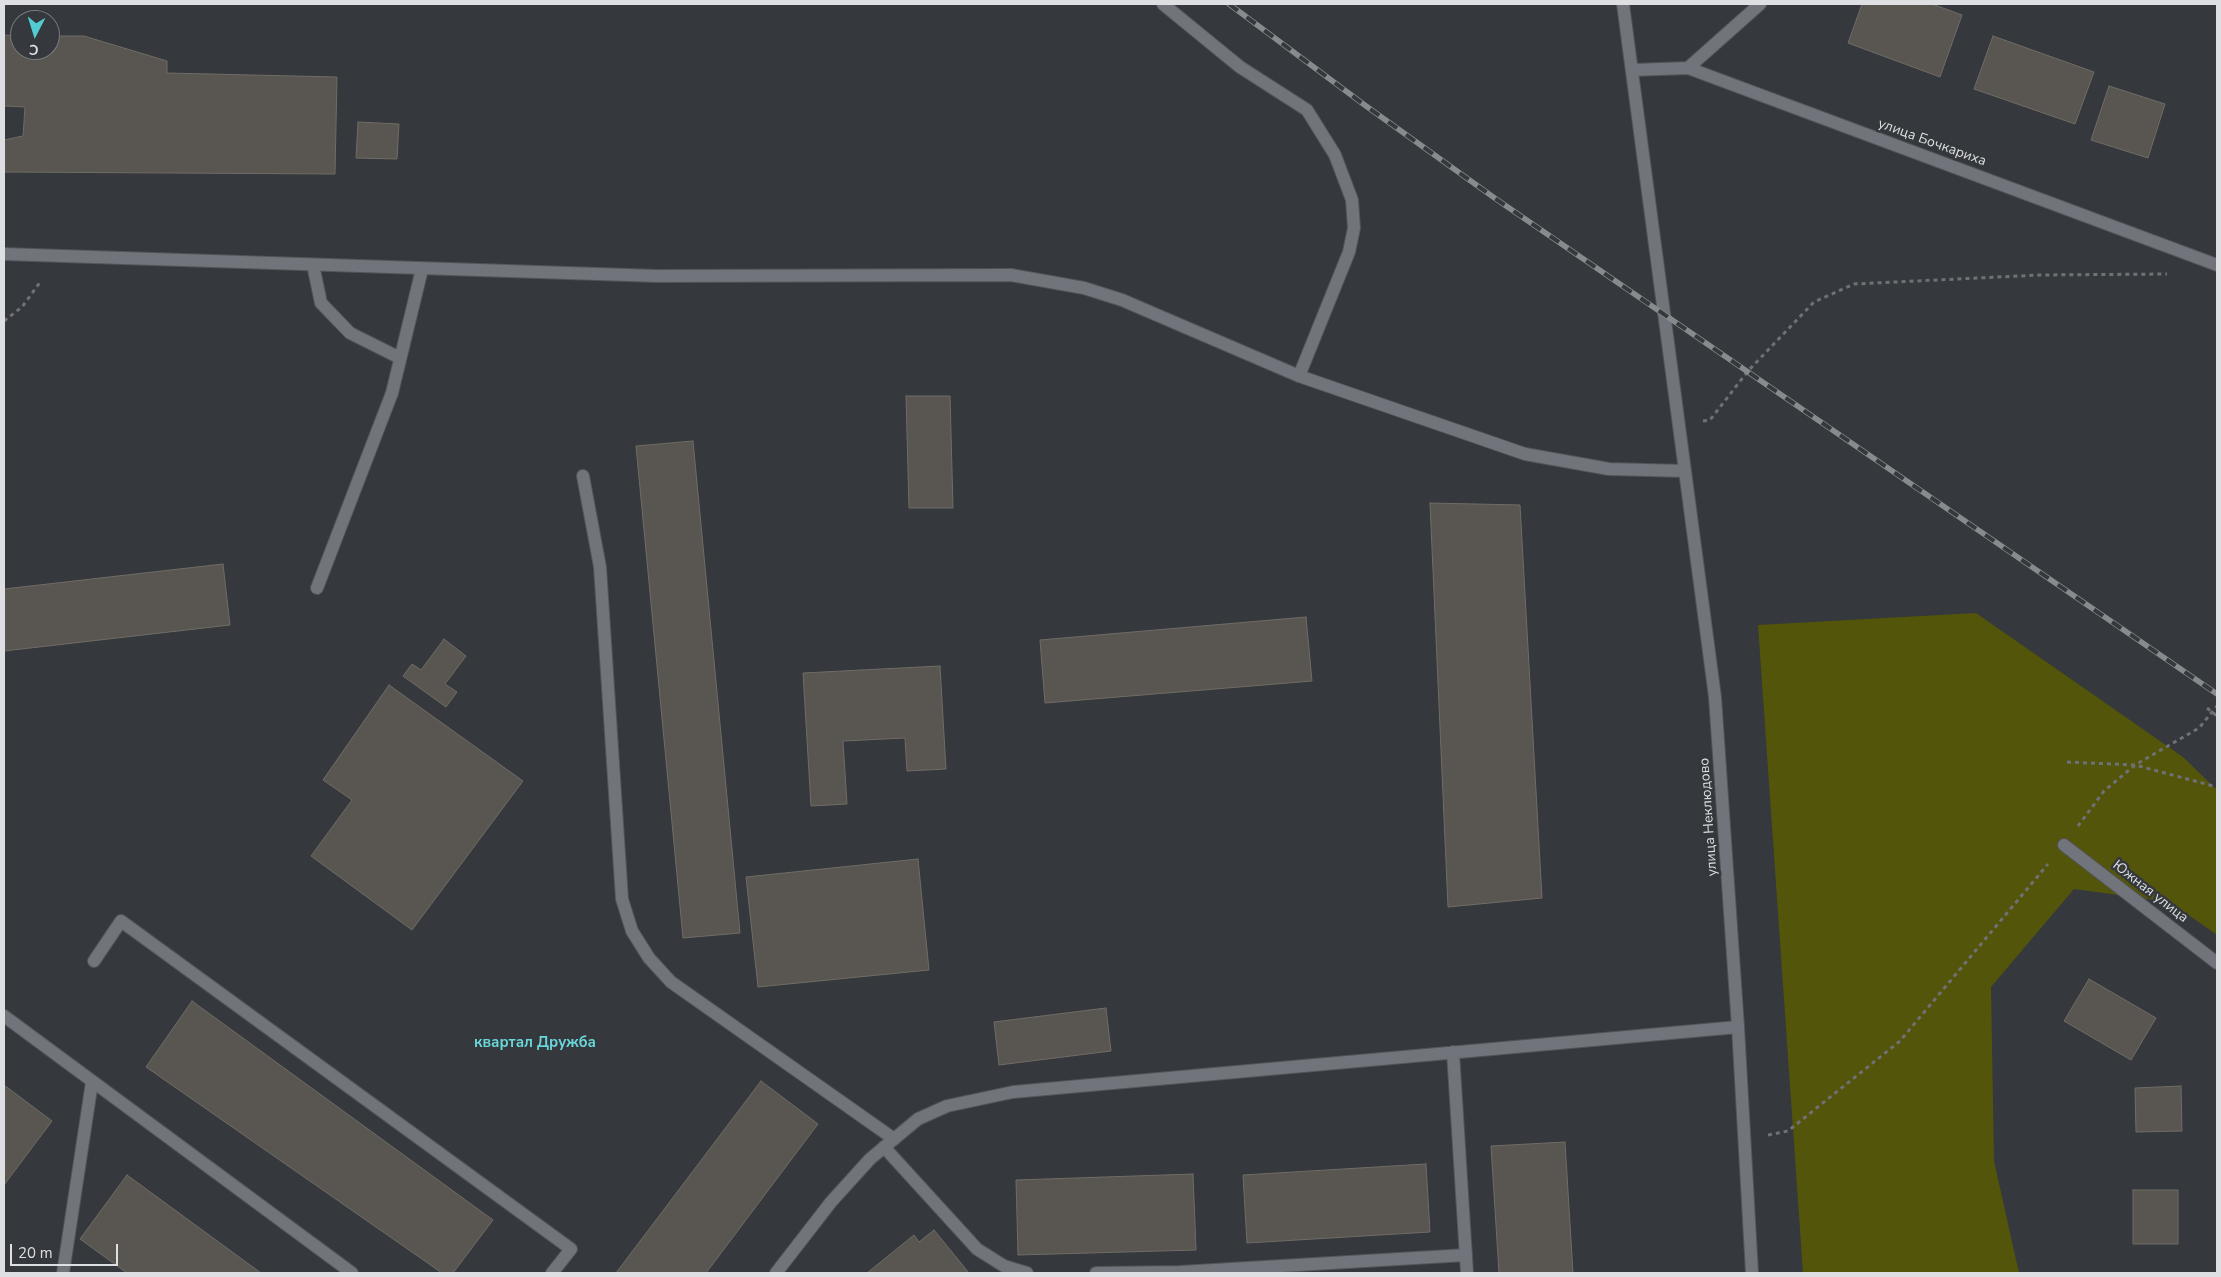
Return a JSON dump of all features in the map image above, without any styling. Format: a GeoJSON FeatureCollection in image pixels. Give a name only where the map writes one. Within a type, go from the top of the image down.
{"type":"FeatureCollection","features":[{"type":"Feature","properties":{"kind":"street"},"geometry":{"type":"LineString","coordinates":[[1163,4],[1240,67],[1307,110],[1335,155],[1349,191],[1352,200],[1354,228],[1349,252],[1299,376]]}},
{"type":"Feature","properties":{"kind":"street","name":"улица Неклюдово"},"geometry":{"type":"LineString","coordinates":[[1623,4],[1672,360],[1715,697],[1738,1026],[1752,1273]]}},
{"type":"Feature","properties":{"kind":"street"},"geometry":{"type":"LineString","coordinates":[[1688,68],[1760,4]]}},
{"type":"Feature","properties":{"kind":"street","name":"улица Бочкариха"},"geometry":{"type":"LineString","coordinates":[[1633,70],[1688,68],[2217,265]]}},
{"type":"Feature","properties":{"kind":"street"},"geometry":{"type":"LineString","coordinates":[[4,254],[657,276],[1011,275],[1084,288],[1122,300],[1299,376],[1525,454],[1609,469],[1685,471]]}},
{"type":"Feature","properties":{"kind":"street"},"geometry":{"type":"LineString","coordinates":[[313,265],[322,303],[350,333],[400,358]]}},
{"type":"Feature","properties":{"kind":"street"},"geometry":{"type":"LineString","coordinates":[[317,588],[392,393],[422,269]]}},
{"type":"Feature","properties":{"kind":"street"},"geometry":{"type":"LineString","coordinates":[[583,476],[600,567],[622,899],[632,931],[649,958],[671,982],[894,1139]]}},
{"type":"Feature","properties":{"kind":"street","name":"Южная улица"},"geometry":{"type":"LineString","coordinates":[[2064,845],[2217,963]]}},
{"type":"Feature","properties":{"kind":"street"},"geometry":{"type":"LineString","coordinates":[[94,961],[121,921],[571,1248],[552,1273]]}},
{"type":"Feature","properties":{"kind":"street"},"geometry":{"type":"LineString","coordinates":[[4,1016],[352,1273]]}},
{"type":"Feature","properties":{"kind":"street"},"geometry":{"type":"LineString","coordinates":[[780,1272],[832,1202],[870,1159],[918,1119],[947,1106],[1013,1092],[1738,1026]]}},
{"type":"Feature","properties":{"kind":"street"},"geometry":{"type":"LineString","coordinates":[[1453,1052],[1467,1273]]}},
{"type":"Feature","properties":{"kind":"street"},"geometry":{"type":"LineString","coordinates":[[63,1273],[92,1082]]}},
{"type":"Feature","properties":{"kind":"street"},"geometry":{"type":"LineString","coordinates":[[884,1147],[977,1249],[1004,1266],[1027,1273]]}},
{"type":"Feature","properties":{"kind":"street"},"geometry":{"type":"LineString","coordinates":[[1096,1273],[1180,1272],[1466,1255]]}},
{"type":"Feature","properties":{"kind":"path"},"geometry":{"type":"LineString","coordinates":[[4,321],[22,306],[59,256]]}},
{"type":"Feature","properties":{"kind":"path"},"geometry":{"type":"LineString","coordinates":[[1680,426],[1710,420],[1748,371],[1814,302],[1854,284],[2040,275],[2168,274]]}},
{"type":"Feature","properties":{"kind":"path"},"geometry":{"type":"LineString","coordinates":[[1744,1141],[1788,1131],[1900,1041],[2064,845],[2104,791],[2135,765],[2199,728],[2217,706]]}},
{"type":"Feature","properties":{"kind":"path"},"geometry":{"type":"LineString","coordinates":[[2207,708],[2217,716]]}},
{"type":"Feature","properties":{"kind":"path"},"geometry":{"type":"LineString","coordinates":[[2067,762],[2135,765],[2217,787]]}},
{"type":"Feature","properties":{"kind":"shaded area"},"geometry":{"type":"Polygon","coordinates":[[[1976,613],[2183,757],[2217,790],[2217,935],[2170,902],[2074,889],[1991,987],[1994,1161],[2019,1273],[1803,1273],[1758,625],[1976,613]]]}},
{"type":"Feature","properties":{"kind":"building"},"geometry":{"type":"Polygon","coordinates":[[[1862,4],[1932,4],[1962,15],[1940,77],[1848,43],[1862,4]]]}},
{"type":"Feature","properties":{"kind":"building"},"geometry":{"type":"Polygon","coordinates":[[[4,35],[10,35],[10,60],[60,60],[60,36],[84,36],[167,61],[167,73],[337,77],[335,174],[4,172],[4,140],[23,136],[25,107],[4,106],[4,35]]]}},
{"type":"Feature","properties":{"kind":"building"},"geometry":{"type":"Polygon","coordinates":[[[1993,36],[2094,72],[2075,124],[1974,89],[1993,36]]]}},
{"type":"Feature","properties":{"kind":"building"},"geometry":{"type":"Polygon","coordinates":[[[2109,86],[2165,104],[2148,158],[2091,140],[2109,86]]]}},
{"type":"Feature","properties":{"kind":"building"},"geometry":{"type":"Polygon","coordinates":[[[358,122],[399,124],[397,159],[356,158],[358,122]]]}},
{"type":"Feature","properties":{"kind":"building"},"geometry":{"type":"Polygon","coordinates":[[[906,396],[950,396],[953,508],[909,508],[906,396]]]}},
{"type":"Feature","properties":{"kind":"building"},"geometry":{"type":"Polygon","coordinates":[[[693,441],[740,933],[683,938],[636,446],[693,441]]]}},
{"type":"Feature","properties":{"kind":"building"},"geometry":{"type":"Polygon","coordinates":[[[1430,503],[1520,505],[1542,898],[1448,907],[1430,503]]]}},
{"type":"Feature","properties":{"kind":"building"},"geometry":{"type":"Polygon","coordinates":[[[223,564],[230,625],[4,651],[4,589],[223,564]]]}},
{"type":"Feature","properties":{"kind":"building"},"geometry":{"type":"Polygon","coordinates":[[[1306,617],[1312,681],[1045,703],[1040,640],[1306,617]]]}},
{"type":"Feature","properties":{"kind":"building"},"geometry":{"type":"Polygon","coordinates":[[[444,639],[466,656],[445,684],[457,692],[446,707],[403,676],[412,664],[421,670],[444,639]]]}},
{"type":"Feature","properties":{"kind":"building"},"geometry":{"type":"Polygon","coordinates":[[[940,666],[946,769],[907,771],[905,738],[843,741],[847,804],[811,806],[803,673],[940,666]]]}},
{"type":"Feature","properties":{"kind":"building"},"geometry":{"type":"Polygon","coordinates":[[[389,685],[523,781],[412,930],[311,856],[352,800],[323,780],[389,685]]]}},
{"type":"Feature","properties":{"kind":"building"},"geometry":{"type":"Polygon","coordinates":[[[918,859],[929,970],[758,987],[746,877],[918,859]]]}},
{"type":"Feature","properties":{"kind":"building"},"geometry":{"type":"Polygon","coordinates":[[[2089,979],[2156,1018],[2131,1060],[2064,1021],[2089,979]]]}},
{"type":"Feature","properties":{"kind":"building"},"geometry":{"type":"Polygon","coordinates":[[[192,1001],[493,1220],[453,1273],[442,1273],[146,1067],[192,1001]]]}},
{"type":"Feature","properties":{"kind":"building"},"geometry":{"type":"Polygon","coordinates":[[[1106,1008],[1111,1051],[999,1065],[994,1022],[1106,1008]]]}},
{"type":"Feature","properties":{"kind":"building"},"geometry":{"type":"Polygon","coordinates":[[[761,1081],[818,1124],[706,1273],[616,1273],[761,1081]]]}},
{"type":"Feature","properties":{"kind":"building"},"geometry":{"type":"Polygon","coordinates":[[[4,1085],[52,1121],[4,1185],[4,1085]]]}},
{"type":"Feature","properties":{"kind":"building"},"geometry":{"type":"Polygon","coordinates":[[[2181,1086],[2182,1131],[2136,1132],[2135,1088],[2181,1086]]]}},
{"type":"Feature","properties":{"kind":"building"},"geometry":{"type":"Polygon","coordinates":[[[1565,1142],[1573,1273],[1499,1273],[1491,1146],[1565,1142]]]}},
{"type":"Feature","properties":{"kind":"building"},"geometry":{"type":"Polygon","coordinates":[[[1426,1164],[1430,1232],[1247,1243],[1243,1175],[1426,1164]]]}},
{"type":"Feature","properties":{"kind":"building"},"geometry":{"type":"Polygon","coordinates":[[[1193,1174],[1196,1250],[1018,1255],[1016,1180],[1193,1174]]]}},
{"type":"Feature","properties":{"kind":"building"},"geometry":{"type":"Polygon","coordinates":[[[127,1175],[261,1273],[127,1273],[80,1239],[127,1175]]]}},
{"type":"Feature","properties":{"kind":"building"},"geometry":{"type":"Polygon","coordinates":[[[2133,1190],[2178,1190],[2178,1244],[2133,1244],[2133,1190]]]}},
{"type":"Feature","properties":{"kind":"building"},"geometry":{"type":"Polygon","coordinates":[[[934,1230],[969,1273],[867,1273],[914,1235],[919,1242],[934,1230]]]}},
{"type":"Feature","properties":{"kind":"railway"},"geometry":{"type":"LineString","coordinates":[[1229,4],[1366,106],[1496,199],[2217,694]]}},
{"type":"Feature","properties":{"kind":"district","name":"квартал Дружба"},"geometry":{"type":"Point","coordinates":[535,1043]}}]}
